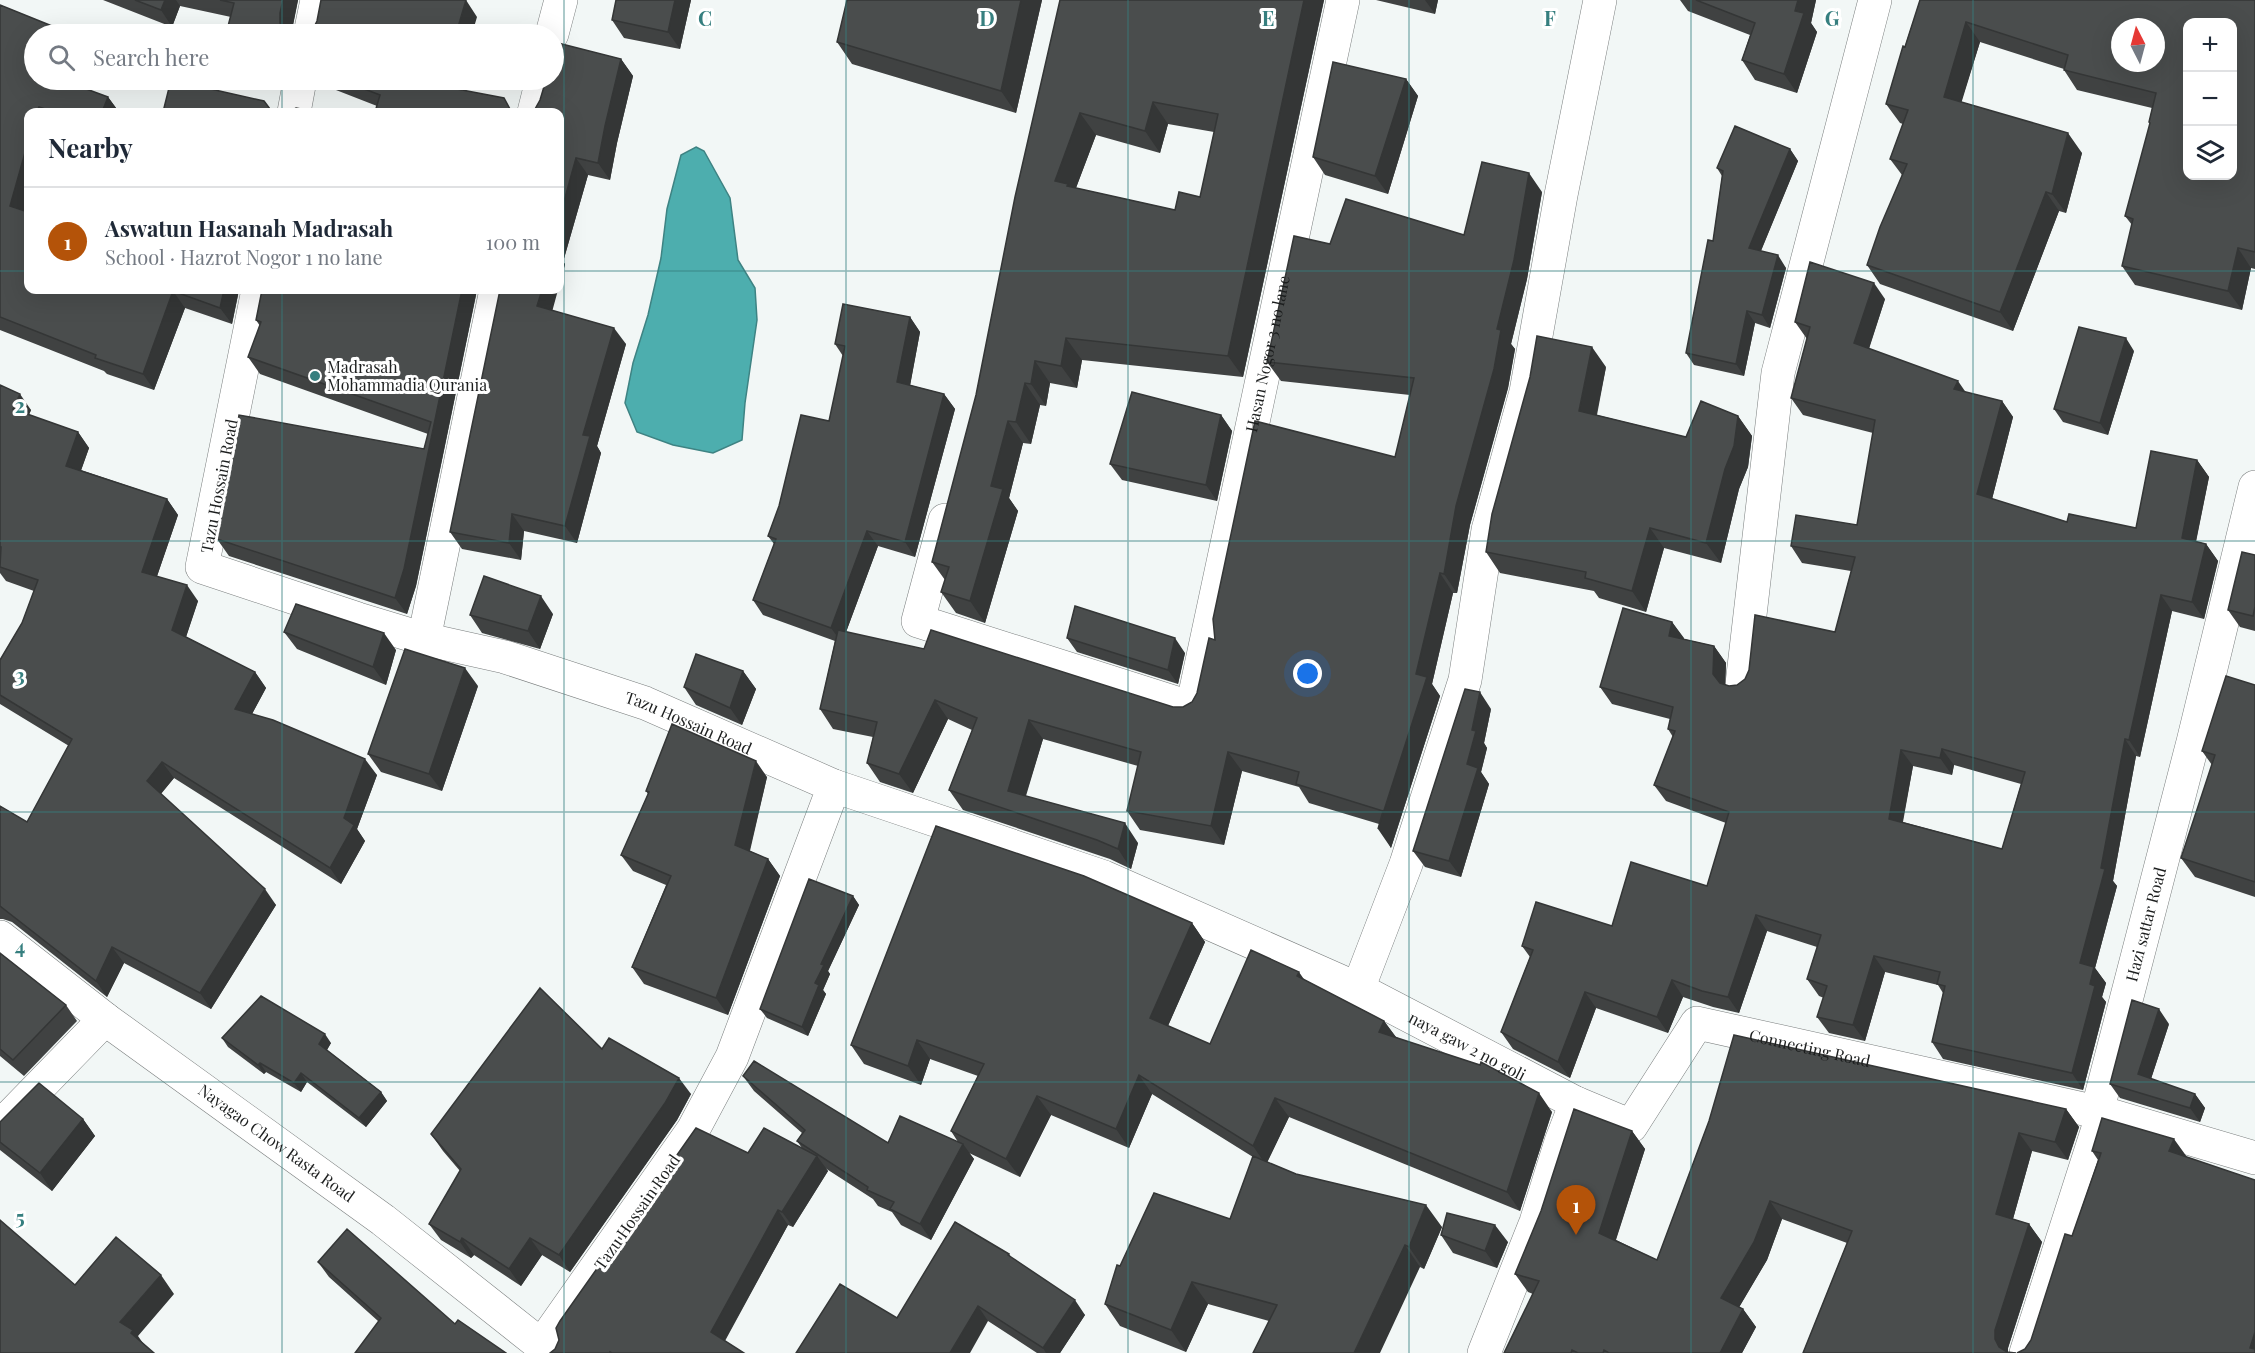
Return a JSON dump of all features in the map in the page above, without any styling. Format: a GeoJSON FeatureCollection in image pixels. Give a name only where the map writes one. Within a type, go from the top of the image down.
{"type":"FeatureCollection","features":[{"type":"Feature","properties":{"kind":"street"},"geometry":{"type":"LineString","coordinates":[[312,24],[316,0]]}},
{"type":"Feature","properties":{"kind":"street"},"geometry":{"type":"LineString","coordinates":[[555,24],[561,0]]}},
{"type":"Feature","properties":{"kind":"street","name":"Hasan Nogor 3 no lane"},"geometry":{"type":"LineString","coordinates":[[952,494],[918,621],[1192,708],[1343,0]]}},
{"type":"Feature","properties":{"kind":"street"},"geometry":{"type":"LineString","coordinates":[[1358,989],[1406,864],[1465,680],[1488,530],[1526,392],[1561,195],[1600,0]]}},
{"type":"Feature","properties":{"kind":"street"},"geometry":{"type":"LineString","coordinates":[[1742,684],[1778,373],[1875,0]]}},
{"type":"Feature","properties":{"kind":"street"},"geometry":{"type":"LineString","coordinates":[[295,108],[298,90]]}},
{"type":"Feature","properties":{"kind":"street"},"geometry":{"type":"LineString","coordinates":[[535,108],[540,90]]}},
{"type":"Feature","properties":{"kind":"street","name":"Tazu Hossain Road"},"geometry":{"type":"LineString","coordinates":[[257,294],[202,567],[358,619],[424,639],[505,657],[645,703],[834,786],[726,1068],[693,1130],[546,1349]]}},
{"type":"Feature","properties":{"kind":"street"},"geometry":{"type":"LineString","coordinates":[[424,639],[495,294]]}},
{"type":"Feature","properties":{"kind":"street","name":"Hazi sattar Road"},"geometry":{"type":"LineString","coordinates":[[2026,1353],[2100,1112],[2255,487]]}},
{"type":"Feature","properties":{"kind":"street","name":"naya gaw 2 no goli"},"geometry":{"type":"LineString","coordinates":[[834,786],[1104,877],[1358,989],[1576,1104]]}},
{"type":"Feature","properties":{"kind":"street","name":"Nayagao Chow Rasta Road"},"geometry":{"type":"LineString","coordinates":[[0,937],[105,1019],[383,1220],[546,1349]]}},
{"type":"Feature","properties":{"kind":"street"},"geometry":{"type":"LineString","coordinates":[[0,1127],[105,1019]]}},
{"type":"Feature","properties":{"kind":"street","name":"Connecting Road"},"geometry":{"type":"LineString","coordinates":[[1576,1104],[1630,1126],[1697,1023],[2100,1112]]}},
{"type":"Feature","properties":{"kind":"street"},"geometry":{"type":"LineString","coordinates":[[1484,1353],[1536,1222],[1561,1142],[1576,1104]]}},
{"type":"Feature","properties":{"kind":"street"},"geometry":{"type":"LineString","coordinates":[[2100,1112],[2255,1158]]}},
{"type":"Feature","properties":{"kind":"water"},"geometry":{"type":"Polygon","coordinates":[[[696,147],[704,151],[730,198],[738,260],[755,288],[757,320],[742,440],[713,453],[673,445],[637,432],[625,403],[633,363],[648,315],[661,258],[667,209],[681,155],[696,147]]]}},
{"type":"Feature","properties":{"kind":"building"},"geometry":{"type":"Polygon","coordinates":[[[135,0],[165,0],[161,10],[135,0]]]}},
{"type":"Feature","properties":{"kind":"building"},"geometry":{"type":"Polygon","coordinates":[[[220,0],[283,0],[281,24],[229,24],[234,3],[220,0]]]}},
{"type":"Feature","properties":{"kind":"building"},"geometry":{"type":"Polygon","coordinates":[[[321,0],[466,0],[459,24],[316,24],[321,0]]]}},
{"type":"Feature","properties":{"kind":"building"},"geometry":{"type":"Polygon","coordinates":[[[616,0],[675,0],[668,32],[612,20],[616,0]]]}},
{"type":"Feature","properties":{"kind":"building"},"geometry":{"type":"Polygon","coordinates":[[[847,0],[1021,0],[1001,91],[837,42],[847,0]]]}},
{"type":"Feature","properties":{"kind":"building"},"geometry":{"type":"Polygon","coordinates":[[[1060,0],[1304,0],[1228,356],[1066,338],[1061,366],[1035,361],[1031,384],[1025,383],[1016,422],[1008,421],[991,486],[1003,489],[970,601],[941,592],[949,567],[932,562],[976,395],[1015,197],[1060,0]],[[1153,102],[1145,131],[1080,113],[1055,181],[1068,184],[1067,186],[1175,210],[1179,192],[1200,197],[1218,114],[1153,102]]]}},
{"type":"Feature","properties":{"kind":"building"},"geometry":{"type":"Polygon","coordinates":[[[1696,0],[1798,0],[1795,11],[1804,13],[1784,74],[1742,60],[1755,23],[1696,0]]]}},
{"type":"Feature","properties":{"kind":"building"},"geometry":{"type":"Polygon","coordinates":[[[1920,0],[2255,0],[2255,252],[2238,248],[2228,291],[2122,266],[2133,219],[2125,216],[2156,93],[2064,70],[2068,55],[1966,22],[1944,97],[2068,133],[2052,194],[2046,192],[2000,312],[1867,265],[1880,227],[1907,164],[1890,159],[1908,110],[1886,104],[1903,46],[1905,47],[1920,0]]]}},
{"type":"Feature","properties":{"kind":"building"},"geometry":{"type":"Polygon","coordinates":[[[0,5],[47,24],[24,24],[24,90],[89,90],[108,97],[104,108],[24,108],[24,156],[10,206],[24,211],[24,294],[172,294],[143,374],[95,358],[96,355],[0,317],[0,5]]]}},
{"type":"Feature","properties":{"kind":"building"},"geometry":{"type":"Polygon","coordinates":[[[564,45],[621,59],[598,163],[576,158],[564,202],[564,108],[536,108],[543,90],[564,90],[564,45]]]}},
{"type":"Feature","properties":{"kind":"building"},"geometry":{"type":"Polygon","coordinates":[[[1333,62],[1406,79],[1375,176],[1313,157],[1333,62]]]}},
{"type":"Feature","properties":{"kind":"building"},"geometry":{"type":"Polygon","coordinates":[[[168,90],[215,90],[264,101],[269,108],[164,108],[168,90]]]}},
{"type":"Feature","properties":{"kind":"building"},"geometry":{"type":"Polygon","coordinates":[[[367,90],[462,90],[504,98],[509,108],[376,108],[380,95],[367,90]]]}},
{"type":"Feature","properties":{"kind":"building"},"geometry":{"type":"Polygon","coordinates":[[[1735,126],[1790,149],[1749,248],[1778,255],[1762,315],[1747,311],[1736,364],[1686,353],[1708,240],[1713,241],[1723,171],[1717,168],[1735,126]]]}},
{"type":"Feature","properties":{"kind":"building"},"geometry":{"type":"Polygon","coordinates":[[[1482,162],[1529,173],[1514,260],[1497,329],[1501,330],[1494,369],[1456,506],[1444,574],[1440,573],[1416,674],[1427,677],[1378,829],[1383,811],[1296,784],[1299,772],[1228,752],[1211,826],[1127,811],[1141,752],[1029,720],[1008,791],[1125,823],[1118,849],[949,790],[977,718],[935,700],[899,774],[867,763],[877,722],[820,709],[838,630],[924,649],[931,630],[1173,707],[1183,707],[1192,702],[1197,693],[1209,638],[1215,640],[1213,619],[1255,421],[1395,457],[1414,378],[1267,362],[1294,236],[1330,244],[1346,199],[1464,235],[1482,162]]]}},
{"type":"Feature","properties":{"kind":"building"},"geometry":{"type":"Polygon","coordinates":[[[1810,262],[1874,283],[1854,343],[1958,381],[1954,389],[2002,401],[1977,494],[2067,522],[2069,514],[2136,528],[2151,451],[2197,460],[2182,538],[2206,544],[2192,602],[2161,595],[2129,740],[2125,739],[2101,868],[2105,869],[2080,963],[2094,967],[2090,984],[2095,986],[2072,1073],[1932,1042],[1945,986],[1937,984],[1940,972],[1874,956],[1853,1025],[1817,1017],[1827,986],[1807,979],[1821,935],[1756,915],[1728,997],[1702,991],[1672,980],[1657,1017],[1585,992],[1558,1062],[1501,1032],[1533,950],[1522,946],[1536,902],[1612,926],[1631,862],[1707,886],[1729,812],[1654,785],[1675,731],[1668,729],[1673,707],[1600,687],[1623,608],[1672,622],[1669,636],[1714,646],[1713,674],[1720,683],[1729,686],[1737,685],[1745,679],[1749,670],[1755,615],[1835,632],[1855,557],[1791,546],[1796,515],[1857,525],[1875,420],[1791,398],[1810,327],[1795,322],[1810,262]],[[1942,749],[1940,758],[1901,750],[1889,819],[2002,849],[2025,772],[1942,749]]]}},
{"type":"Feature","properties":{"kind":"building"},"geometry":{"type":"Polygon","coordinates":[[[181,294],[223,294],[220,308],[181,294]]]}},
{"type":"Feature","properties":{"kind":"building"},"geometry":{"type":"Polygon","coordinates":[[[261,294],[461,294],[404,569],[395,598],[217,539],[239,415],[424,449],[431,422],[248,357],[261,322],[256,320],[261,294]]]}},
{"type":"Feature","properties":{"kind":"building"},"geometry":{"type":"Polygon","coordinates":[[[499,294],[541,294],[537,306],[614,328],[583,435],[590,436],[565,526],[512,514],[509,543],[450,532],[499,294]]]}},
{"type":"Feature","properties":{"kind":"building"},"geometry":{"type":"Polygon","coordinates":[[[843,304],[910,317],[897,382],[944,394],[905,542],[867,531],[831,628],[753,600],[776,539],[768,536],[779,506],[801,415],[829,421],[845,346],[835,344],[843,304]]]}},
{"type":"Feature","properties":{"kind":"building"},"geometry":{"type":"Polygon","coordinates":[[[2079,327],[2126,338],[2100,423],[2054,409],[2079,327]]]}},
{"type":"Feature","properties":{"kind":"building"},"geometry":{"type":"Polygon","coordinates":[[[1537,336],[1592,347],[1579,411],[1686,437],[1701,401],[1738,416],[1734,446],[1725,469],[1706,543],[1650,528],[1632,591],[1585,578],[1586,572],[1486,552],[1492,514],[1530,377],[1537,336]]]}},
{"type":"Feature","properties":{"kind":"building"},"geometry":{"type":"Polygon","coordinates":[[[0,385],[20,394],[13,409],[78,432],[66,466],[167,499],[142,572],[187,585],[172,630],[255,672],[235,709],[273,720],[365,759],[344,818],[354,825],[330,868],[162,762],[147,781],[265,889],[200,993],[112,947],[96,981],[0,906],[0,806],[27,822],[72,739],[0,695],[0,660],[22,623],[38,580],[0,567],[0,385]]]}},
{"type":"Feature","properties":{"kind":"building"},"geometry":{"type":"Polygon","coordinates":[[[1132,392],[1221,415],[1206,485],[1110,464],[1132,392]]]}},
{"type":"Feature","properties":{"kind":"building"},"geometry":{"type":"Polygon","coordinates":[[[2242,552],[2255,555],[2253,616],[2228,610],[2242,552]]]}},
{"type":"Feature","properties":{"kind":"building"},"geometry":{"type":"Polygon","coordinates":[[[484,576],[541,596],[528,631],[470,615],[484,576]]]}},
{"type":"Feature","properties":{"kind":"building"},"geometry":{"type":"Polygon","coordinates":[[[296,604],[384,633],[373,667],[284,632],[296,604]]]}},
{"type":"Feature","properties":{"kind":"building"},"geometry":{"type":"Polygon","coordinates":[[[1075,606],[1175,638],[1168,670],[1067,638],[1075,606]]]}},
{"type":"Feature","properties":{"kind":"building"},"geometry":{"type":"Polygon","coordinates":[[[405,649],[465,668],[429,774],[368,754],[405,649]]]}},
{"type":"Feature","properties":{"kind":"building"},"geometry":{"type":"Polygon","coordinates":[[[696,654],[743,671],[730,708],[684,687],[696,654]]]}},
{"type":"Feature","properties":{"kind":"building"},"geometry":{"type":"Polygon","coordinates":[[[2226,676],[2255,685],[2255,882],[2181,858],[2215,755],[2202,751],[2226,676]]]}},
{"type":"Feature","properties":{"kind":"building"},"geometry":{"type":"Polygon","coordinates":[[[1465,689],[1480,692],[1472,730],[1476,731],[1467,764],[1478,768],[1449,861],[1413,851],[1465,689]]]}},
{"type":"Feature","properties":{"kind":"building"},"geometry":{"type":"Polygon","coordinates":[[[672,724],[756,761],[735,845],[768,859],[716,998],[632,967],[671,876],[621,855],[649,792],[646,791],[672,724]]]}},
{"type":"Feature","properties":{"kind":"building"},"geometry":{"type":"Polygon","coordinates":[[[936,826],[1084,876],[1192,923],[1150,1018],[1210,1044],[1251,950],[1299,972],[1297,976],[1384,1021],[1379,1032],[1480,1065],[1481,1062],[1539,1093],[1507,1192],[1275,1098],[1253,1146],[1139,1075],[1116,1129],[1037,1096],[1006,1159],[951,1131],[984,1064],[917,1040],[908,1066],[851,1045],[936,826]]]}},
{"type":"Feature","properties":{"kind":"building"},"geometry":{"type":"Polygon","coordinates":[[[809,879],[853,896],[821,964],[824,965],[815,983],[819,985],[802,1027],[760,1009],[809,879]]]}},
{"type":"Feature","properties":{"kind":"building"},"geometry":{"type":"Polygon","coordinates":[[[0,953],[66,1005],[13,1060],[0,1049],[0,953]]]}},
{"type":"Feature","properties":{"kind":"building"},"geometry":{"type":"Polygon","coordinates":[[[540,988],[602,1049],[609,1038],[679,1078],[665,1103],[559,1255],[530,1238],[509,1269],[462,1238],[460,1242],[429,1224],[461,1169],[431,1134],[540,988]]]}},
{"type":"Feature","properties":{"kind":"building"},"geometry":{"type":"Polygon","coordinates":[[[261,996],[325,1034],[319,1044],[381,1092],[359,1118],[301,1073],[294,1083],[260,1063],[258,1065],[222,1038],[261,996]]]}},
{"type":"Feature","properties":{"kind":"building"},"geometry":{"type":"Polygon","coordinates":[[[2132,1000],[2159,1009],[2138,1074],[2195,1094],[2190,1108],[2110,1084],[2132,1000]]]}},
{"type":"Feature","properties":{"kind":"building"},"geometry":{"type":"Polygon","coordinates":[[[1734,1035],[2066,1109],[2055,1142],[2019,1133],[1996,1214],[2029,1224],[1995,1330],[1995,1339],[1999,1347],[2007,1352],[2016,1353],[1803,1353],[1852,1231],[1770,1201],[1754,1242],[1721,1298],[1743,1309],[1720,1353],[1609,1353],[1604,1350],[1603,1353],[1578,1353],[1572,1350],[1571,1353],[1504,1353],[1539,1281],[1515,1274],[1541,1211],[1574,1109],[1632,1131],[1599,1233],[1657,1260],[1709,1121],[1734,1035]]]}},
{"type":"Feature","properties":{"kind":"building"},"geometry":{"type":"Polygon","coordinates":[[[754,1061],[888,1143],[900,1116],[963,1144],[920,1224],[890,1209],[894,1202],[867,1190],[868,1187],[797,1141],[805,1130],[743,1076],[754,1061]]]}},
{"type":"Feature","properties":{"kind":"building"},"geometry":{"type":"Polygon","coordinates":[[[39,1083],[83,1119],[40,1173],[0,1142],[0,1122],[39,1083]]]}},
{"type":"Feature","properties":{"kind":"building"},"geometry":{"type":"Polygon","coordinates":[[[2102,1118],[2174,1139],[2169,1151],[2255,1180],[2255,1332],[2250,1348],[2255,1349],[2255,1353],[2017,1353],[2025,1349],[2031,1340],[2065,1234],[2072,1236],[2101,1153],[2092,1151],[2102,1118]]]}},
{"type":"Feature","properties":{"kind":"building"},"geometry":{"type":"Polygon","coordinates":[[[696,1128],[748,1153],[764,1128],[817,1156],[782,1212],[778,1210],[711,1332],[744,1353],[550,1353],[555,1349],[559,1340],[556,1328],[560,1321],[696,1128]]]}},
{"type":"Feature","properties":{"kind":"building"},"geometry":{"type":"Polygon","coordinates":[[[1253,1156],[1296,1174],[1426,1205],[1409,1247],[1405,1245],[1354,1353],[1253,1353],[1277,1305],[1192,1282],[1171,1330],[1105,1304],[1117,1265],[1120,1266],[1154,1193],[1230,1219],[1253,1156]]]}},
{"type":"Feature","properties":{"kind":"building"},"geometry":{"type":"Polygon","coordinates":[[[1447,1213],[1495,1225],[1485,1251],[1441,1235],[1447,1213]]]}},
{"type":"Feature","properties":{"kind":"building"},"geometry":{"type":"Polygon","coordinates":[[[0,1220],[75,1285],[116,1237],[161,1275],[120,1322],[133,1330],[131,1333],[154,1353],[0,1353],[0,1220]]]}},
{"type":"Feature","properties":{"kind":"building"},"geometry":{"type":"Polygon","coordinates":[[[955,1222],[1009,1254],[1075,1300],[1043,1348],[978,1306],[950,1353],[796,1353],[840,1284],[897,1318],[955,1222]]]}},
{"type":"Feature","properties":{"kind":"building"},"geometry":{"type":"Polygon","coordinates":[[[347,1229],[455,1324],[458,1320],[506,1353],[355,1353],[381,1318],[318,1262],[347,1229]]]}},
{"type":"Feature","properties":{"kind":"place","name":"Madrasah Mohammadia Qurania"},"geometry":{"type":"Point","coordinates":[315,376]}},
{"type":"Feature","properties":{"kind":"place","name":"Aswatun Hasanah Madrasah"},"geometry":{"type":"Point","coordinates":[1576,1235]}}]}
